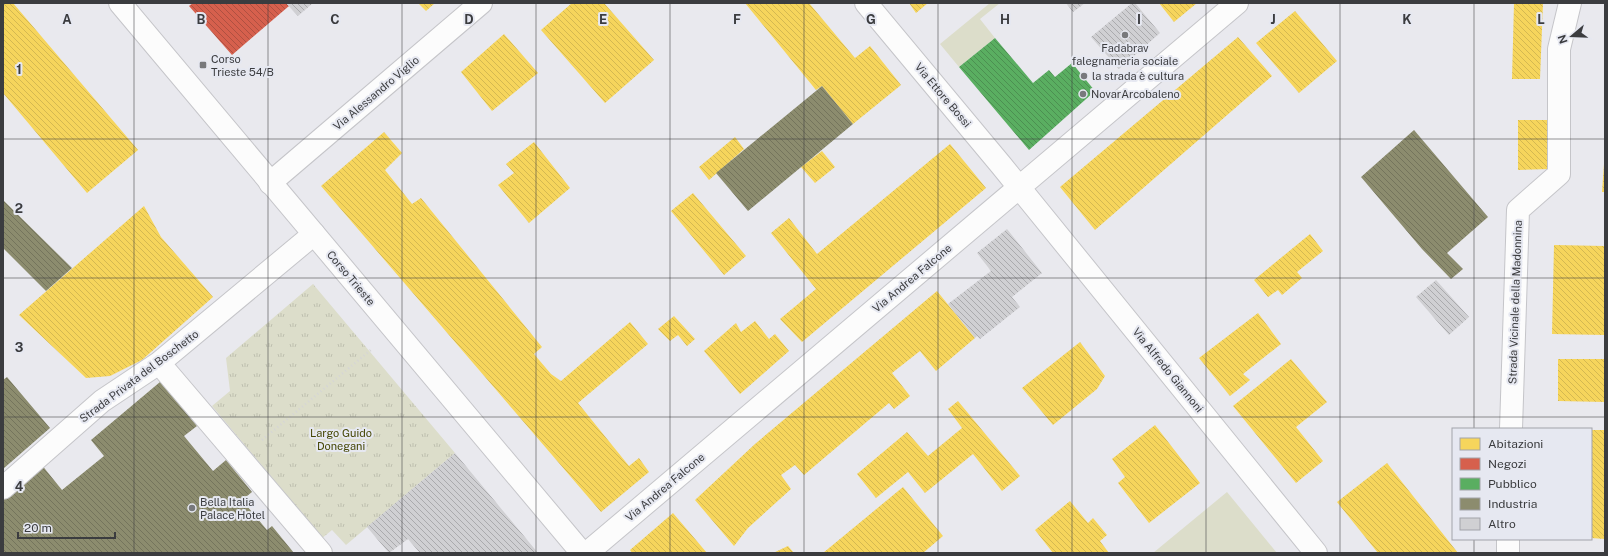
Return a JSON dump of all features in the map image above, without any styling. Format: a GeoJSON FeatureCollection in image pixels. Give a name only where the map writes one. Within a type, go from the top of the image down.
{"type":"FeatureCollection","features":[{"type":"Feature","properties":{"kind":"street","name":"Corso Trieste"},"geometry":{"type":"LineString","coordinates":[[120,3],[582,553]]}},
{"type":"Feature","properties":{"kind":"street","name":"Via Alessandro Viglio"},"geometry":{"type":"LineString","coordinates":[[270,182],[481,3]]}},
{"type":"Feature","properties":{"kind":"street","name":"Via Ettore Bossi"},"geometry":{"type":"LineString","coordinates":[[866,3],[1019,187]]}},
{"type":"Feature","properties":{"kind":"street","name":"Via Andrea Falcone"},"geometry":{"type":"LineString","coordinates":[[587,553],[1237,3]]}},
{"type":"Feature","properties":{"kind":"street","name":"Strada Vicinale della Madonnina"},"geometry":{"type":"LineString","coordinates":[[1511,428],[1518,210],[1559,174],[1559,49],[1570,3]]}},
{"type":"Feature","properties":{"kind":"street","name":"Via Alfredo Giannoni"},"geometry":{"type":"LineString","coordinates":[[1019,187],[1316,553]]}},
{"type":"Feature","properties":{"kind":"street","name":"Strada Privata del Boschetto"},"geometry":{"type":"LineString","coordinates":[[3,488],[102,402],[159,363],[314,234]]}},
{"type":"Feature","properties":{"kind":"street"},"geometry":{"type":"LineString","coordinates":[[159,363],[241,457],[321,553]]}},
{"type":"Feature","properties":{"kind":"street"},"geometry":{"type":"LineString","coordinates":[[1508,540],[1508,553]]}},
{"type":"Feature","properties":{"kind":"path"},"geometry":{"type":"LineString","coordinates":[[241,457],[372,349]]}},
{"type":"Feature","properties":{"kind":"green space"},"geometry":{"type":"Polygon","coordinates":[[[990,3],[1000,3],[980,19],[995,38],[959,67],[940,44],[990,3]]]}},
{"type":"Feature","properties":{"kind":"green space","name":"Largo Guido Donegani"},"geometry":{"type":"Polygon","coordinates":[[[313,284],[455,453],[346,545],[332,530],[315,544],[273,494],[280,487],[212,406],[230,391],[226,358],[313,284]]]}},
{"type":"Feature","properties":{"kind":"green space"},"geometry":{"type":"Polygon","coordinates":[[[1227,492],[1277,553],[1153,553],[1227,492]]]}},
{"type":"Feature","properties":{"kind":"building: Abitazioni"},"geometry":{"type":"Polygon","coordinates":[[[3,3],[13,3],[138,150],[87,193],[3,93],[3,3]]]}},
{"type":"Feature","properties":{"kind":"building: Abitazioni"},"geometry":{"type":"Polygon","coordinates":[[[418,3],[435,3],[426,11],[418,3]]]}},
{"type":"Feature","properties":{"kind":"building: Abitazioni"},"geometry":{"type":"Polygon","coordinates":[[[572,3],[604,3],[654,60],[605,103],[541,30],[572,3]]]}},
{"type":"Feature","properties":{"kind":"building: Abitazioni"},"geometry":{"type":"Polygon","coordinates":[[[745,3],[809,3],[855,58],[870,46],[901,85],[853,124],[822,86],[816,90],[745,3]]]}},
{"type":"Feature","properties":{"kind":"building: Abitazioni"},"geometry":{"type":"Polygon","coordinates":[[[909,3],[928,3],[916,13],[909,3]]]}},
{"type":"Feature","properties":{"kind":"building: Abitazioni"},"geometry":{"type":"Polygon","coordinates":[[[1159,3],[1197,3],[1174,22],[1159,3]]]}},
{"type":"Feature","properties":{"kind":"building: Abitazioni"},"geometry":{"type":"Polygon","coordinates":[[[1514,3],[1543,3],[1540,79],[1512,79],[1514,3]]]}},
{"type":"Feature","properties":{"kind":"building: Abitazioni"},"geometry":{"type":"Polygon","coordinates":[[[1295,11],[1337,61],[1299,93],[1256,43],[1295,11]]]}},
{"type":"Feature","properties":{"kind":"building: Abitazioni"},"geometry":{"type":"Polygon","coordinates":[[[504,34],[538,73],[492,111],[461,72],[504,34]]]}},
{"type":"Feature","properties":{"kind":"building: Abitazioni"},"geometry":{"type":"Polygon","coordinates":[[[1238,37],[1272,76],[1095,230],[1060,187],[1238,37]]]}},
{"type":"Feature","properties":{"kind":"building: Abitazioni"},"geometry":{"type":"Polygon","coordinates":[[[1518,120],[1550,120],[1550,169],[1518,170],[1518,120]]]}},
{"type":"Feature","properties":{"kind":"building: Abitazioni"},"geometry":{"type":"Polygon","coordinates":[[[384,132],[402,153],[385,170],[412,204],[421,198],[542,347],[534,354],[551,374],[561,381],[630,322],[648,344],[578,403],[629,466],[639,458],[649,472],[601,512],[321,186],[384,132]]]}},
{"type":"Feature","properties":{"kind":"building: Abitazioni"},"geometry":{"type":"Polygon","coordinates":[[[735,137],[744,149],[709,180],[699,167],[735,137]]]}},
{"type":"Feature","properties":{"kind":"building: Abitazioni"},"geometry":{"type":"Polygon","coordinates":[[[534,142],[570,188],[529,223],[498,185],[514,173],[506,164],[534,142]]]}},
{"type":"Feature","properties":{"kind":"building: Abitazioni"},"geometry":{"type":"Polygon","coordinates":[[[950,144],[986,188],[802,342],[780,319],[816,289],[771,233],[789,218],[817,254],[950,144]]]}},
{"type":"Feature","properties":{"kind":"building: Abitazioni"},"geometry":{"type":"Polygon","coordinates":[[[822,151],[835,167],[815,183],[801,167],[822,151]]]}},
{"type":"Feature","properties":{"kind":"building: Abitazioni"},"geometry":{"type":"Polygon","coordinates":[[[1604,164],[1605,192],[1602,192],[1604,164]]]}},
{"type":"Feature","properties":{"kind":"building: Abitazioni"},"geometry":{"type":"Polygon","coordinates":[[[693,193],[746,256],[724,275],[671,211],[693,193]]]}},
{"type":"Feature","properties":{"kind":"building: Abitazioni"},"geometry":{"type":"Polygon","coordinates":[[[144,206],[161,237],[213,297],[142,360],[110,376],[86,378],[19,315],[144,206]]]}},
{"type":"Feature","properties":{"kind":"building: Abitazioni"},"geometry":{"type":"Polygon","coordinates":[[[1310,234],[1323,251],[1297,272],[1302,278],[1282,295],[1278,290],[1268,297],[1254,280],[1310,234]]]}},
{"type":"Feature","properties":{"kind":"building: Abitazioni"},"geometry":{"type":"Polygon","coordinates":[[[1554,245],[1605,246],[1605,335],[1552,334],[1554,245]]]}},
{"type":"Feature","properties":{"kind":"building: Abitazioni"},"geometry":{"type":"Polygon","coordinates":[[[937,291],[975,338],[936,371],[920,351],[892,373],[910,396],[894,409],[889,403],[804,475],[795,465],[781,475],[791,489],[748,528],[734,546],[695,500],[755,444],[937,291]]]}},
{"type":"Feature","properties":{"kind":"building: Abitazioni"},"geometry":{"type":"Polygon","coordinates":[[[1258,313],[1281,344],[1243,374],[1250,380],[1230,396],[1199,358],[1258,313]]]}},
{"type":"Feature","properties":{"kind":"building: Abitazioni"},"geometry":{"type":"Polygon","coordinates":[[[674,316],[695,339],[687,346],[678,335],[670,341],[658,329],[674,316]]]}},
{"type":"Feature","properties":{"kind":"building: Abitazioni"},"geometry":{"type":"Polygon","coordinates":[[[755,321],[769,339],[775,334],[789,351],[740,394],[704,351],[736,323],[741,332],[755,321]]]}},
{"type":"Feature","properties":{"kind":"building: Abitazioni"},"geometry":{"type":"Polygon","coordinates":[[[1080,342],[1105,376],[1097,389],[1053,425],[1022,388],[1080,342]]]}},
{"type":"Feature","properties":{"kind":"building: Abitazioni"},"geometry":{"type":"Polygon","coordinates":[[[1291,359],[1327,402],[1296,427],[1323,461],[1296,483],[1233,406],[1291,359]]]}},
{"type":"Feature","properties":{"kind":"building: Abitazioni"},"geometry":{"type":"Polygon","coordinates":[[[1558,359],[1605,359],[1605,402],[1558,401],[1558,359]]]}},
{"type":"Feature","properties":{"kind":"building: Abitazioni"},"geometry":{"type":"Polygon","coordinates":[[[958,401],[1020,476],[1002,491],[973,454],[925,493],[908,472],[876,498],[857,474],[907,432],[928,456],[962,428],[948,409],[958,401]]]}},
{"type":"Feature","properties":{"kind":"building: Abitazioni"},"geometry":{"type":"Polygon","coordinates":[[[1155,425],[1200,483],[1149,523],[1118,483],[1125,477],[1112,459],[1155,425]]]}},
{"type":"Feature","properties":{"kind":"building: Abitazioni"},"geometry":{"type":"Polygon","coordinates":[[[1592,430],[1605,430],[1605,539],[1592,538],[1592,430]]]}},
{"type":"Feature","properties":{"kind":"building: Abitazioni"},"geometry":{"type":"Polygon","coordinates":[[[1387,463],[1458,553],[1378,553],[1337,502],[1387,463]]]}},
{"type":"Feature","properties":{"kind":"building: Abitazioni"},"geometry":{"type":"Polygon","coordinates":[[[903,487],[943,536],[923,553],[823,553],[903,487]]]}},
{"type":"Feature","properties":{"kind":"building: Abitazioni"},"geometry":{"type":"Polygon","coordinates":[[[1070,501],[1088,523],[1093,518],[1107,535],[1100,541],[1109,553],[1053,553],[1035,530],[1070,501]]]}},
{"type":"Feature","properties":{"kind":"building: Abitazioni"},"geometry":{"type":"Polygon","coordinates":[[[673,513],[707,553],[632,553],[630,550],[673,513]]]}},
{"type":"Feature","properties":{"kind":"building: Abitazioni"},"geometry":{"type":"Polygon","coordinates":[[[788,546],[794,553],[773,553],[788,546]]]}},
{"type":"Feature","properties":{"kind":"building: Negozi"},"geometry":{"type":"Polygon","coordinates":[[[193,3],[286,3],[289,6],[232,55],[189,6],[193,3]]]}},
{"type":"Feature","properties":{"kind":"building: Pubblico"},"geometry":{"type":"Polygon","coordinates":[[[995,38],[1033,83],[1049,70],[1055,77],[1072,63],[1095,91],[1029,150],[959,67],[995,38]]]}},
{"type":"Feature","properties":{"kind":"building: Industria"},"geometry":{"type":"Polygon","coordinates":[[[822,86],[853,124],[748,211],[716,173],[822,86]]]}},
{"type":"Feature","properties":{"kind":"building: Industria"},"geometry":{"type":"Polygon","coordinates":[[[1414,130],[1488,217],[1447,253],[1463,269],[1451,279],[1422,249],[1361,177],[1414,130]]]}},
{"type":"Feature","properties":{"kind":"building: Industria"},"geometry":{"type":"Polygon","coordinates":[[[3,200],[72,268],[46,291],[3,248],[3,200]]]}},
{"type":"Feature","properties":{"kind":"building: Industria"},"geometry":{"type":"Polygon","coordinates":[[[7,377],[50,428],[3,469],[3,380],[7,377]]]}},
{"type":"Feature","properties":{"kind":"building: Industria"},"geometry":{"type":"Polygon","coordinates":[[[160,382],[197,426],[184,436],[213,471],[226,460],[252,492],[242,500],[267,530],[272,526],[294,553],[3,553],[3,496],[41,464],[62,490],[104,456],[91,440],[160,382]]]}},
{"type":"Feature","properties":{"kind":"building: Altro"},"geometry":{"type":"Polygon","coordinates":[[[286,3],[313,3],[298,16],[286,3]]]}},
{"type":"Feature","properties":{"kind":"building: Altro"},"geometry":{"type":"Polygon","coordinates":[[[1066,3],[1085,3],[1073,12],[1066,3]]]}},
{"type":"Feature","properties":{"kind":"building: Altro","name":"Fadabrav falegnameria sociale"},"geometry":{"type":"Polygon","coordinates":[[[1132,3],[1135,3],[1160,33],[1119,69],[1091,37],[1132,3]]]}},
{"type":"Feature","properties":{"kind":"building: Altro"},"geometry":{"type":"Polygon","coordinates":[[[1007,229],[1042,273],[1012,297],[1020,307],[980,339],[977,336],[975,338],[948,304],[991,271],[977,253],[1007,229]]]}},
{"type":"Feature","properties":{"kind":"building: Altro"},"geometry":{"type":"Polygon","coordinates":[[[1436,280],[1469,317],[1449,335],[1416,297],[1436,280]]]}},
{"type":"Feature","properties":{"kind":"building: Altro"},"geometry":{"type":"Polygon","coordinates":[[[455,453],[538,553],[420,553],[408,539],[389,553],[367,527],[455,453]]]}},
{"type":"Feature","properties":{"kind":"place","name":"Fadabrav falegnameria sociale"},"geometry":{"type":"Point","coordinates":[1125,35]}},
{"type":"Feature","properties":{"kind":"place","name":"Corso Trieste 54/B"},"geometry":{"type":"Point","coordinates":[203,65]}},
{"type":"Feature","properties":{"kind":"place","name":"la strada è cultura"},"geometry":{"type":"Point","coordinates":[1084,76]}},
{"type":"Feature","properties":{"kind":"place","name":"NovarArcobaleno"},"geometry":{"type":"Point","coordinates":[1083,94]}},
{"type":"Feature","properties":{"kind":"place","name":"Bella Italia Palace Hotel"},"geometry":{"type":"Point","coordinates":[192,508]}}]}
